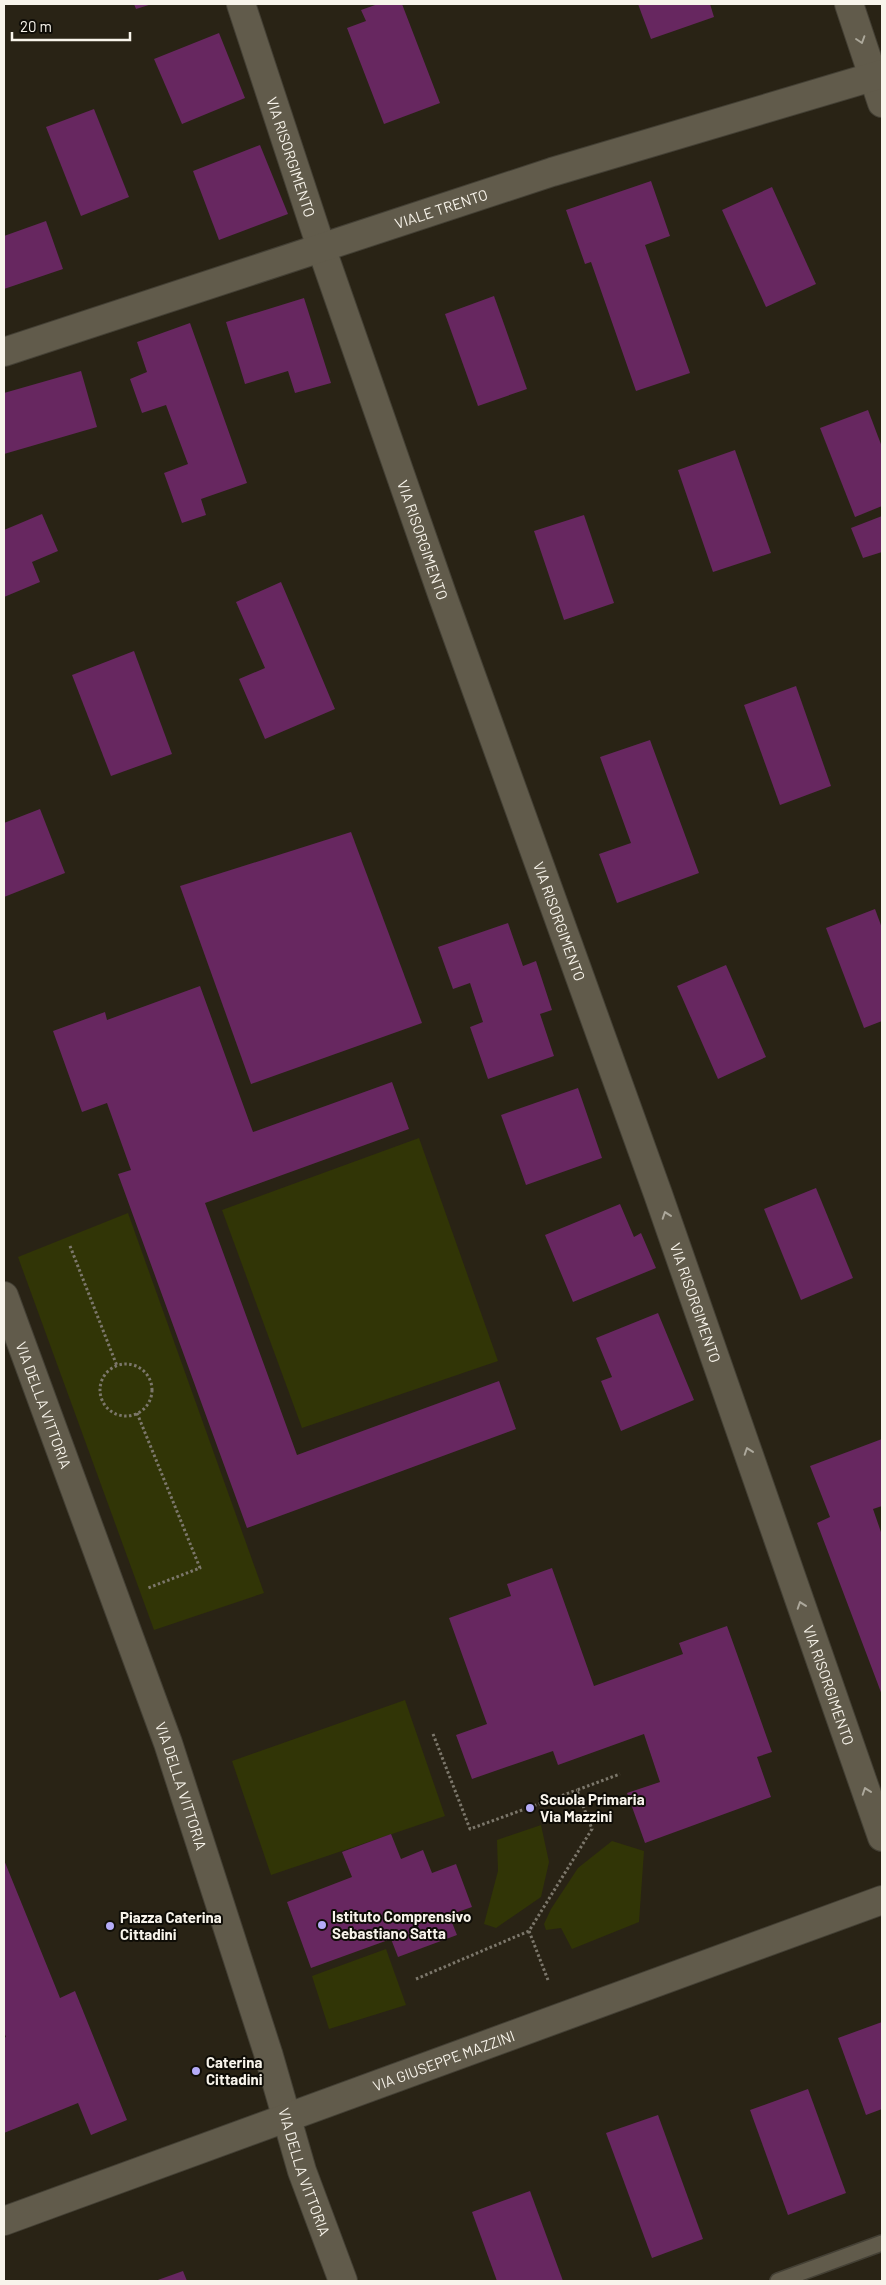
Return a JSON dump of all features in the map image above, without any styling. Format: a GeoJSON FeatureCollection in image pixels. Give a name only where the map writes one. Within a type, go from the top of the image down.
{"type":"FeatureCollection","features":[{"type":"Feature","properties":{"kind":"street","name":"VIA RISORGIMENTO"},"geometry":{"type":"LineString","coordinates":[[241,4],[321,247],[443,597],[658,1194],[882,1837]]}},
{"type":"Feature","properties":{"kind":"street"},"geometry":{"type":"LineString","coordinates":[[849,4],[877,76],[882,103]]}},
{"type":"Feature","properties":{"kind":"street","name":"VIALE TRENTO"},"geometry":{"type":"LineString","coordinates":[[4,352],[552,172],[877,76]]}},
{"type":"Feature","properties":{"kind":"street","name":"VIA DELLA VITTORIA"},"geometry":{"type":"LineString","coordinates":[[4,1296],[168,1743],[287,2118],[302,2171],[343,2281]]}},
{"type":"Feature","properties":{"kind":"street","name":"VIA GIUSEPPE MAZZINI"},"geometry":{"type":"LineString","coordinates":[[4,2221],[882,1900]]}},
{"type":"Feature","properties":{"kind":"lane"},"geometry":{"type":"LineString","coordinates":[[778,2281],[882,2243]]}},
{"type":"Feature","properties":{"kind":"path"},"geometry":{"type":"LineString","coordinates":[[70,1246],[117,1366]]}},
{"type":"Feature","properties":{"kind":"path"},"geometry":{"type":"LineString","coordinates":[[133,1365],[146,1373],[150,1380],[151,1396],[144,1409],[137,1414],[129,1416],[113,1413],[102,1400],[101,1384],[110,1370],[117,1366],[133,1365]]}},
{"type":"Feature","properties":{"kind":"path"},"geometry":{"type":"LineString","coordinates":[[137,1414],[200,1568],[142,1590]]}},
{"type":"Feature","properties":{"kind":"path"},"geometry":{"type":"LineString","coordinates":[[433,1734],[470,1829],[620,1774]]}},
{"type":"Feature","properties":{"kind":"path"},"geometry":{"type":"LineString","coordinates":[[416,1979],[529,1931],[592,1829],[577,1790]]}},
{"type":"Feature","properties":{"kind":"path"},"geometry":{"type":"LineString","coordinates":[[529,1931],[548,1980]]}},
{"type":"Feature","properties":{"kind":"green space"},"geometry":{"type":"Polygon","coordinates":[[[419,1138],[498,1361],[302,1428],[222,1210],[419,1138]]]}},
{"type":"Feature","properties":{"kind":"green space"},"geometry":{"type":"Polygon","coordinates":[[[128,1213],[264,1593],[154,1630],[18,1257],[128,1213]]]}},
{"type":"Feature","properties":{"kind":"green space"},"geometry":{"type":"Polygon","coordinates":[[[405,1700],[445,1816],[271,1875],[232,1761],[405,1700]]]}},
{"type":"Feature","properties":{"kind":"green space"},"geometry":{"type":"Polygon","coordinates":[[[541,1825],[549,1862],[541,1897],[496,1928],[484,1924],[498,1871],[497,1840],[541,1825]]]}},
{"type":"Feature","properties":{"kind":"green space"},"geometry":{"type":"Polygon","coordinates":[[[612,1841],[644,1851],[639,1922],[572,1949],[561,1928],[546,1930],[544,1924],[551,1909],[578,1868],[612,1841]]]}},
{"type":"Feature","properties":{"kind":"green space"},"geometry":{"type":"Polygon","coordinates":[[[386,1949],[406,2005],[329,2029],[312,1976],[386,1949]]]}},
{"type":"Feature","properties":{"kind":"building"},"geometry":{"type":"Polygon","coordinates":[[[134,4],[152,4],[136,9],[134,4]]]}},
{"type":"Feature","properties":{"kind":"building"},"geometry":{"type":"Polygon","coordinates":[[[378,4],[402,4],[440,103],[384,124],[347,28],[366,21],[361,10],[378,4]]]}},
{"type":"Feature","properties":{"kind":"building"},"geometry":{"type":"Polygon","coordinates":[[[638,4],[710,4],[714,17],[651,39],[638,4]]]}},
{"type":"Feature","properties":{"kind":"building"},"geometry":{"type":"Polygon","coordinates":[[[219,33],[245,98],[182,124],[154,59],[219,33]]]}},
{"type":"Feature","properties":{"kind":"building"},"geometry":{"type":"Polygon","coordinates":[[[94,109],[129,197],[81,216],[46,127],[94,109]]]}},
{"type":"Feature","properties":{"kind":"building"},"geometry":{"type":"Polygon","coordinates":[[[260,145],[288,214],[219,240],[193,171],[260,145]]]}},
{"type":"Feature","properties":{"kind":"building"},"geometry":{"type":"Polygon","coordinates":[[[651,181],[670,236],[645,245],[690,373],[636,391],[591,262],[585,264],[566,210],[651,181]]]}},
{"type":"Feature","properties":{"kind":"building"},"geometry":{"type":"Polygon","coordinates":[[[772,187],[816,284],[766,307],[722,210],[772,187]]]}},
{"type":"Feature","properties":{"kind":"building"},"geometry":{"type":"Polygon","coordinates":[[[46,221],[63,269],[4,289],[4,236],[46,221]]]}},
{"type":"Feature","properties":{"kind":"building"},"geometry":{"type":"Polygon","coordinates":[[[494,296],[527,389],[478,406],[445,314],[494,296]]]}},
{"type":"Feature","properties":{"kind":"building"},"geometry":{"type":"Polygon","coordinates":[[[304,298],[331,383],[295,393],[288,371],[245,384],[226,322],[304,298]]]}},
{"type":"Feature","properties":{"kind":"building"},"geometry":{"type":"Polygon","coordinates":[[[190,323],[247,483],[201,499],[206,515],[182,523],[164,473],[188,464],[166,405],[142,413],[130,379],[147,372],[137,342],[190,323]]]}},
{"type":"Feature","properties":{"kind":"building"},"geometry":{"type":"Polygon","coordinates":[[[81,371],[97,427],[4,454],[4,393],[81,371]]]}},
{"type":"Feature","properties":{"kind":"building"},"geometry":{"type":"Polygon","coordinates":[[[868,410],[882,447],[882,506],[855,517],[820,428],[868,410]]]}},
{"type":"Feature","properties":{"kind":"building"},"geometry":{"type":"Polygon","coordinates":[[[735,450],[771,553],[713,572],[678,470],[735,450]]]}},
{"type":"Feature","properties":{"kind":"building"},"geometry":{"type":"Polygon","coordinates":[[[42,514],[58,551],[32,562],[40,582],[4,597],[4,530],[42,514]]]}},
{"type":"Feature","properties":{"kind":"building"},"geometry":{"type":"Polygon","coordinates":[[[584,515],[614,603],[564,620],[534,531],[584,515]]]}},
{"type":"Feature","properties":{"kind":"building"},"geometry":{"type":"Polygon","coordinates":[[[882,516],[882,552],[863,558],[851,528],[882,516]]]}},
{"type":"Feature","properties":{"kind":"building"},"geometry":{"type":"Polygon","coordinates":[[[281,582],[335,709],[265,739],[239,679],[265,668],[236,602],[281,582]]]}},
{"type":"Feature","properties":{"kind":"building"},"geometry":{"type":"Polygon","coordinates":[[[134,651],[172,754],[111,776],[72,675],[134,651]]]}},
{"type":"Feature","properties":{"kind":"building"},"geometry":{"type":"Polygon","coordinates":[[[796,686],[831,786],[780,805],[744,705],[796,686]]]}},
{"type":"Feature","properties":{"kind":"building"},"geometry":{"type":"Polygon","coordinates":[[[650,740],[699,873],[617,903],[599,854],[631,843],[600,757],[650,740]]]}},
{"type":"Feature","properties":{"kind":"building"},"geometry":{"type":"Polygon","coordinates":[[[40,809],[65,873],[4,897],[4,823],[40,809]]]}},
{"type":"Feature","properties":{"kind":"building"},"geometry":{"type":"Polygon","coordinates":[[[351,832],[422,1023],[251,1084],[180,886],[351,832]]]}},
{"type":"Feature","properties":{"kind":"building"},"geometry":{"type":"Polygon","coordinates":[[[875,909],[882,928],[882,1021],[864,1028],[826,928],[875,909]]]}},
{"type":"Feature","properties":{"kind":"building"},"geometry":{"type":"Polygon","coordinates":[[[508,923],[523,966],[536,961],[552,1010],[540,1014],[554,1056],[488,1079],[470,1027],[483,1022],[470,983],[453,989],[438,947],[508,923]]]}},
{"type":"Feature","properties":{"kind":"building"},"geometry":{"type":"Polygon","coordinates":[[[726,965],[766,1057],[718,1079],[677,986],[726,965]]]}},
{"type":"Feature","properties":{"kind":"building"},"geometry":{"type":"Polygon","coordinates":[[[200,986],[253,1132],[392,1082],[409,1129],[205,1203],[297,1455],[499,1381],[516,1429],[247,1528],[118,1174],[131,1170],[107,1103],[82,1112],[53,1031],[105,1012],[107,1020],[200,986]]]}},
{"type":"Feature","properties":{"kind":"building"},"geometry":{"type":"Polygon","coordinates":[[[578,1088],[602,1158],[526,1185],[501,1115],[578,1088]]]}},
{"type":"Feature","properties":{"kind":"building"},"geometry":{"type":"Polygon","coordinates":[[[816,1188],[853,1278],[801,1300],[764,1209],[816,1188]]]}},
{"type":"Feature","properties":{"kind":"building"},"geometry":{"type":"Polygon","coordinates":[[[620,1204],[634,1237],[641,1233],[656,1268],[573,1302],[545,1235],[620,1204]]]}},
{"type":"Feature","properties":{"kind":"building"},"geometry":{"type":"Polygon","coordinates":[[[658,1313],[694,1400],[621,1431],[601,1381],[612,1377],[596,1338],[658,1313]]]}},
{"type":"Feature","properties":{"kind":"building"},"geometry":{"type":"Polygon","coordinates":[[[882,1439],[882,1506],[873,1509],[882,1535],[882,1695],[817,1523],[830,1517],[810,1466],[882,1439]]]}},
{"type":"Feature","properties":{"kind":"building"},"geometry":{"type":"Polygon","coordinates":[[[552,1568],[594,1686],[683,1654],[679,1643],[727,1626],[772,1752],[757,1757],[771,1797],[645,1843],[627,1793],[660,1782],[644,1734],[558,1765],[553,1751],[472,1779],[456,1735],[487,1724],[449,1618],[511,1596],[507,1584],[552,1568]]]}},
{"type":"Feature","properties":{"kind":"building"},"geometry":{"type":"Polygon","coordinates":[[[391,1834],[401,1859],[423,1850],[432,1873],[456,1864],[472,1907],[449,1915],[457,1935],[398,1957],[391,1939],[311,1968],[287,1902],[352,1877],[342,1852],[391,1834]]]}},
{"type":"Feature","properties":{"kind":"building"},"geometry":{"type":"Polygon","coordinates":[[[4,1860],[60,1998],[75,1991],[127,2120],[91,2135],[78,2103],[4,2133],[4,2038],[6,2037],[4,2032],[4,1860]]]}},
{"type":"Feature","properties":{"kind":"building"},"geometry":{"type":"Polygon","coordinates":[[[882,2022],[882,2109],[866,2115],[838,2038],[882,2022]]]}},
{"type":"Feature","properties":{"kind":"building"},"geometry":{"type":"Polygon","coordinates":[[[808,2089],[846,2193],[788,2215],[750,2110],[808,2089]]]}},
{"type":"Feature","properties":{"kind":"building"},"geometry":{"type":"Polygon","coordinates":[[[658,2115],[703,2239],[652,2258],[606,2133],[658,2115]]]}},
{"type":"Feature","properties":{"kind":"building"},"geometry":{"type":"Polygon","coordinates":[[[530,2191],[563,2281],[497,2281],[472,2212],[530,2191]]]}},
{"type":"Feature","properties":{"kind":"building"},"geometry":{"type":"Polygon","coordinates":[[[183,2271],[187,2281],[155,2281],[183,2271]]]}},
{"type":"Feature","properties":{"kind":"place","name":"Scuola Primaria Via Mazzini"},"geometry":{"type":"Point","coordinates":[530,1808]}},
{"type":"Feature","properties":{"kind":"place","name":"Istituto Comprensivo Sebastiano Satta"},"geometry":{"type":"Point","coordinates":[322,1925]}},
{"type":"Feature","properties":{"kind":"place","name":"Piazza Caterina Cittadini"},"geometry":{"type":"Point","coordinates":[110,1926]}},
{"type":"Feature","properties":{"kind":"place","name":"Caterina Cittadini"},"geometry":{"type":"Point","coordinates":[196,2071]}}]}
